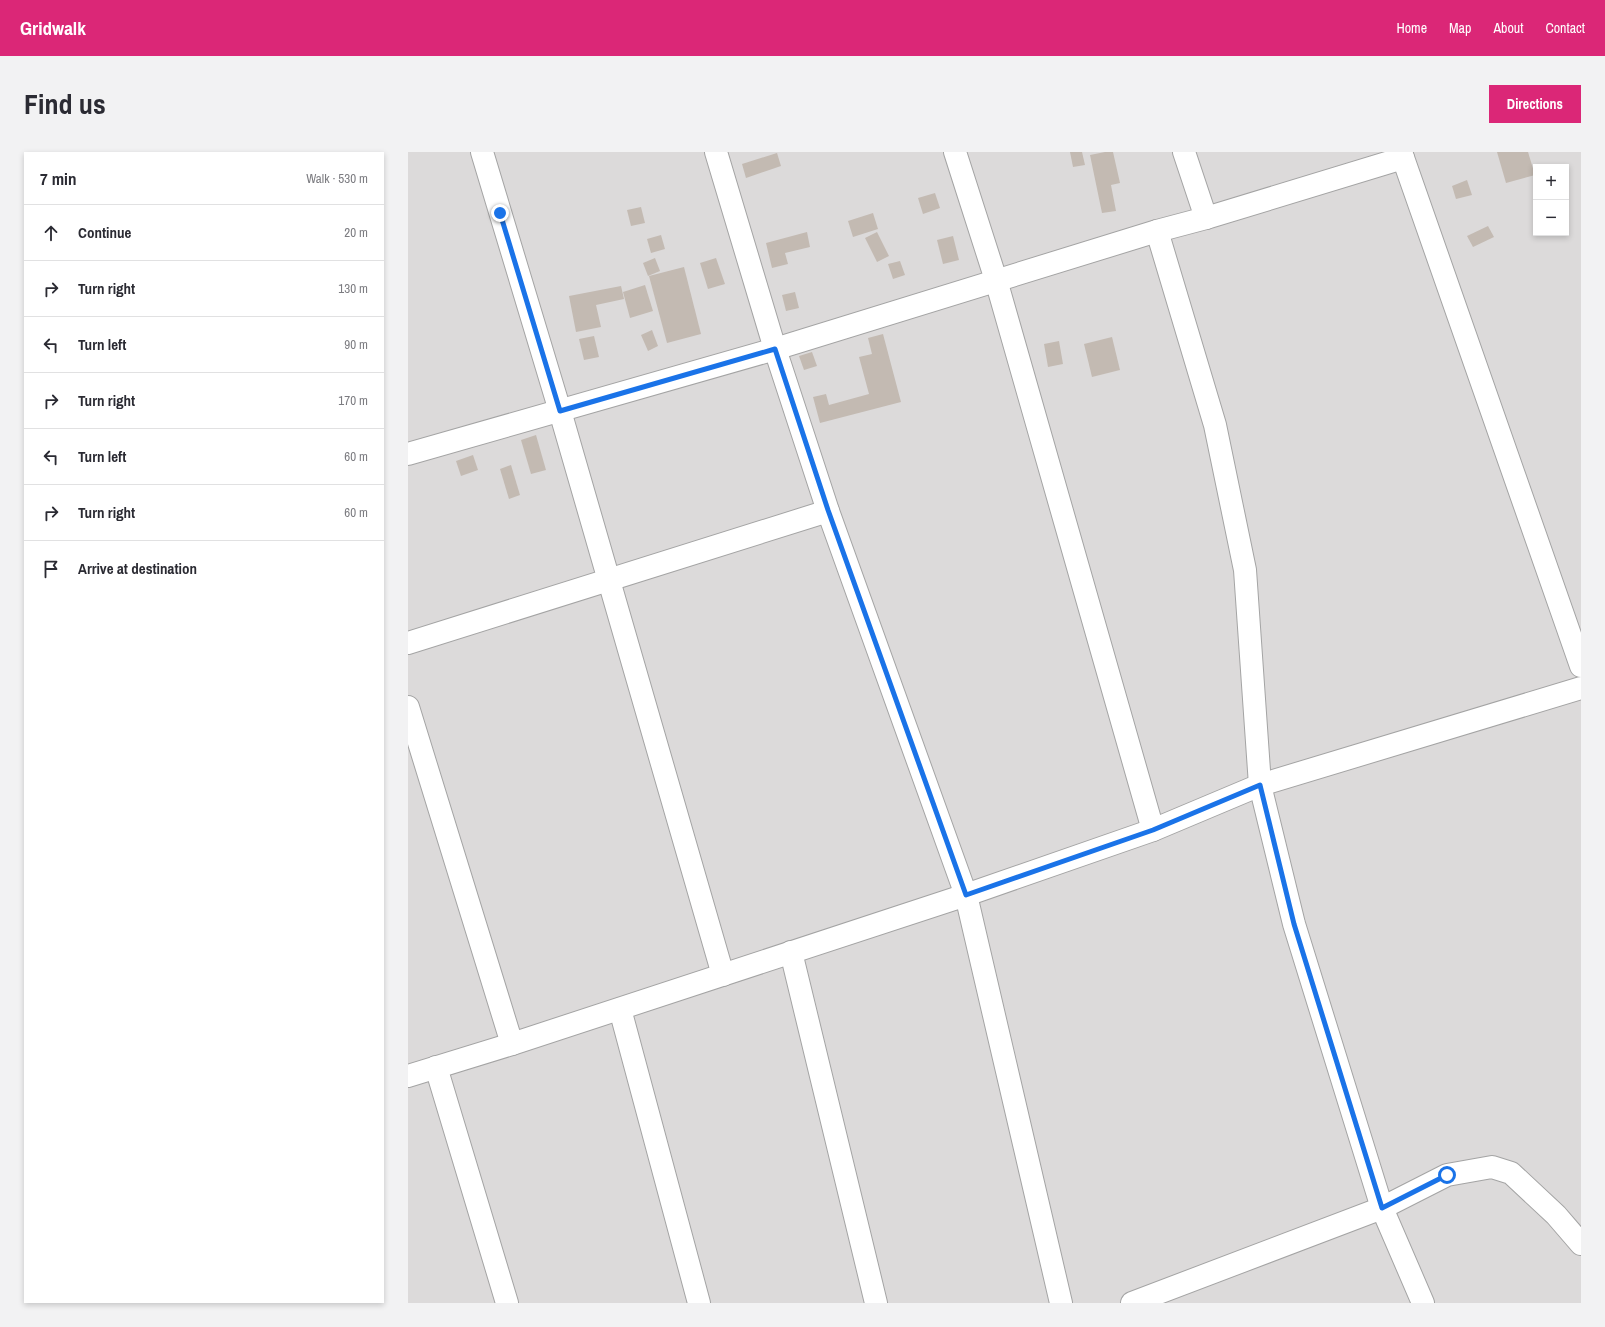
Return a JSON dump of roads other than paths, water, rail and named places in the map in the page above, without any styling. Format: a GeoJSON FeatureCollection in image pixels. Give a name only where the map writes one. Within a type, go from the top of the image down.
{"type":"FeatureCollection","features":[{"type":"Feature","properties":{"kind":"street"},"geometry":{"type":"LineString","coordinates":[[482,152],[560,411],[723,975]]}},
{"type":"Feature","properties":{"kind":"street"},"geometry":{"type":"LineString","coordinates":[[716,152],[775,349],[828,510],[966,895],[1061,1303]]}},
{"type":"Feature","properties":{"kind":"street"},"geometry":{"type":"LineString","coordinates":[[955,152],[996,280],[1153,830]]}},
{"type":"Feature","properties":{"kind":"street"},"geometry":{"type":"LineString","coordinates":[[1184,152],[1206,218]]}},
{"type":"Feature","properties":{"kind":"street"},"geometry":{"type":"LineString","coordinates":[[408,454],[775,349],[1157,231],[1206,218],[1402,155],[1581,666]]}},
{"type":"Feature","properties":{"kind":"street"},"geometry":{"type":"LineString","coordinates":[[1157,231],[1215,425],[1245,570],[1260,785],[1294,924],[1382,1208],[1423,1303]]}},
{"type":"Feature","properties":{"kind":"street"},"geometry":{"type":"LineString","coordinates":[[408,643],[609,581],[828,510]]}},
{"type":"Feature","properties":{"kind":"street"},"geometry":{"type":"LineString","coordinates":[[408,1076],[620,1009],[966,895],[1153,830],[1260,785],[1581,688]]}},
{"type":"Feature","properties":{"kind":"street"},"geometry":{"type":"LineString","coordinates":[[408,707],[512,1044]]}},
{"type":"Feature","properties":{"kind":"street"},"geometry":{"type":"LineString","coordinates":[[791,952],[876,1303]]}},
{"type":"Feature","properties":{"kind":"street"},"geometry":{"type":"LineString","coordinates":[[620,1009],[699,1303]]}},
{"type":"Feature","properties":{"kind":"street"},"geometry":{"type":"LineString","coordinates":[[436,1067],[507,1303]]}},
{"type":"Feature","properties":{"kind":"street"},"geometry":{"type":"LineString","coordinates":[[1132,1303],[1382,1208],[1447,1175],[1492,1167],[1511,1173],[1556,1215],[1581,1244]]}}]}
